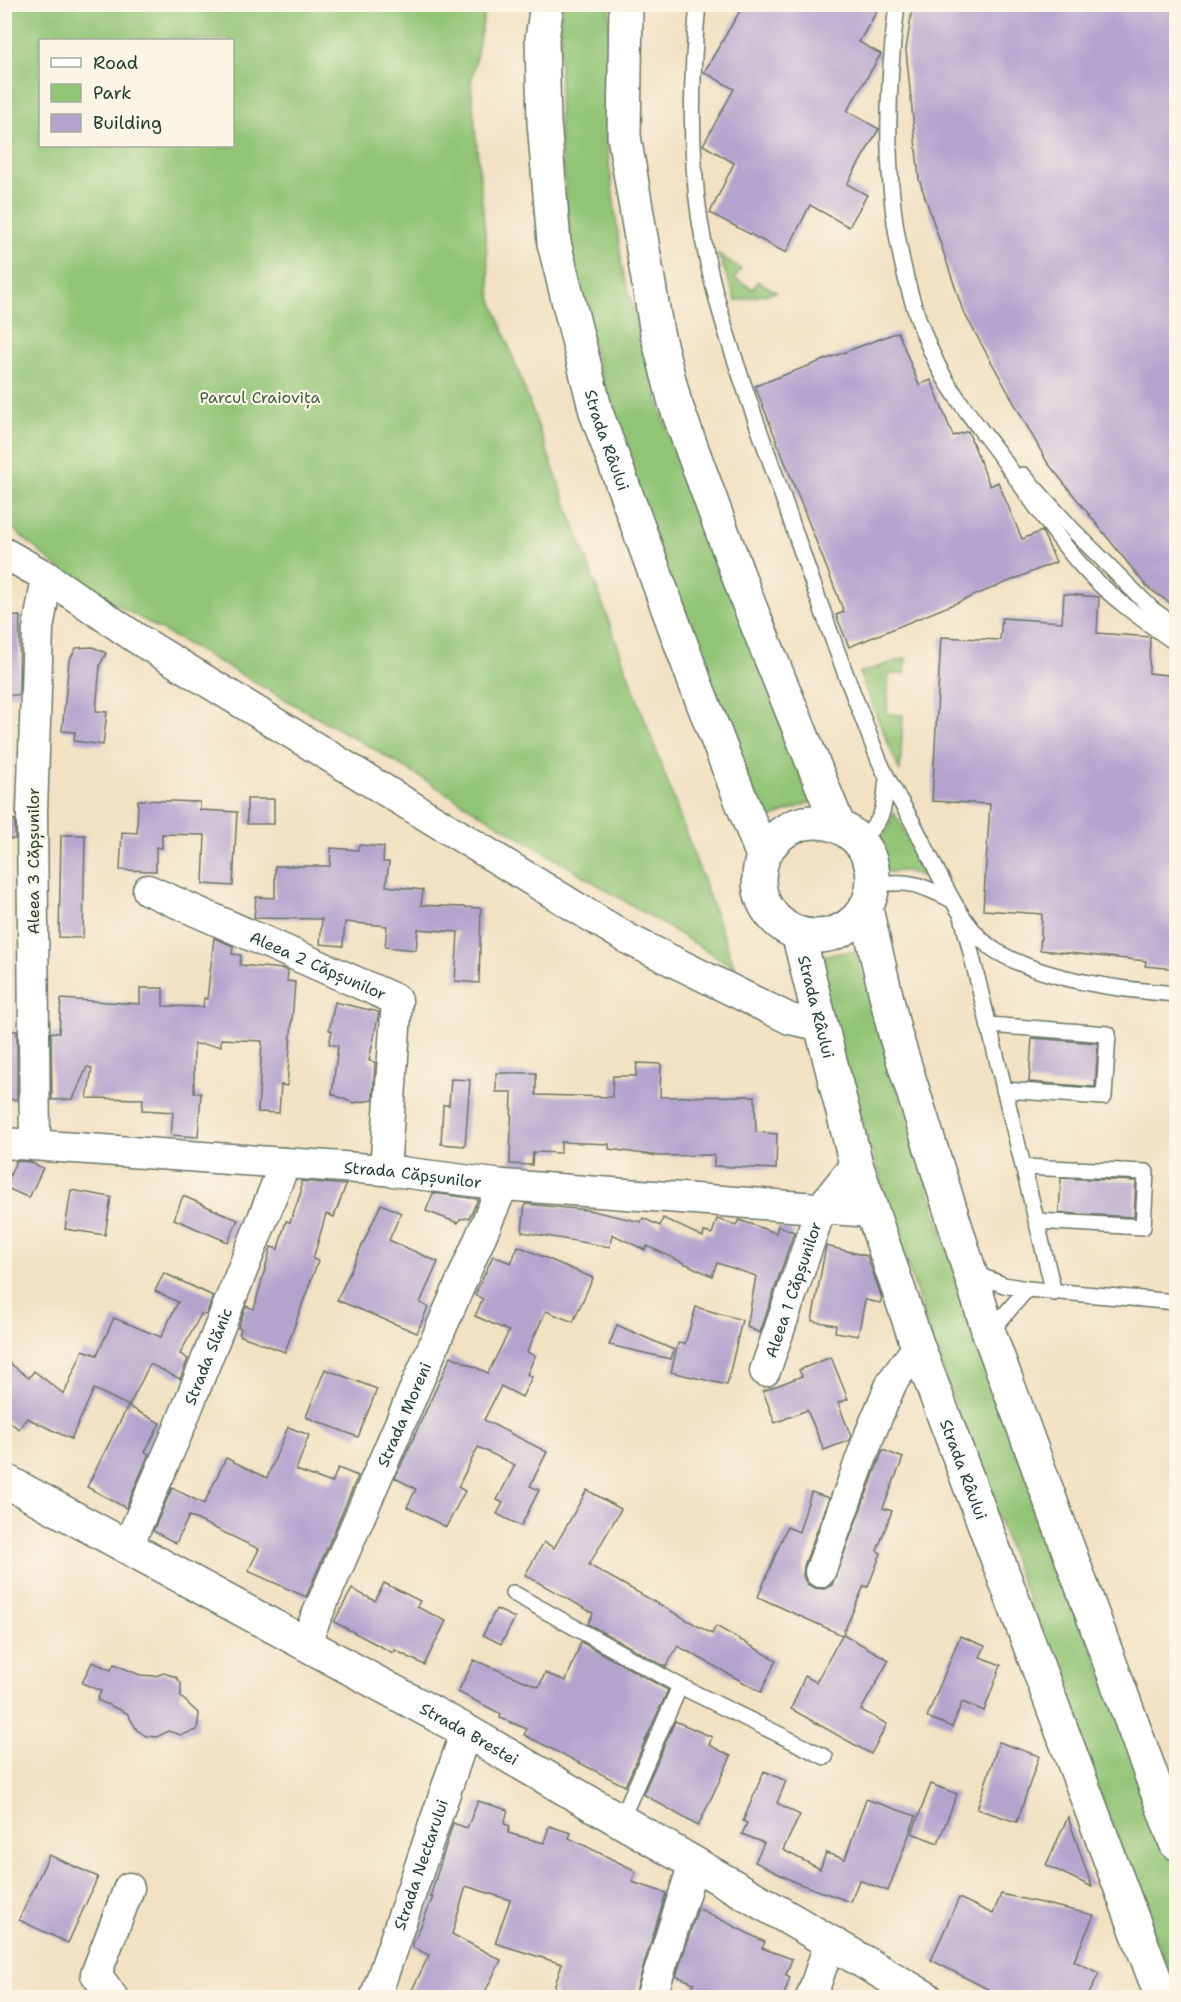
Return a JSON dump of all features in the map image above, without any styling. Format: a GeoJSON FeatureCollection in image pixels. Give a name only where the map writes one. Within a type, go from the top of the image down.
{"type":"FeatureCollection","features":[{"type":"Feature","properties":{"kind":"main road","name":"Strada Râului"},"geometry":{"type":"LineString","coordinates":[[547,4],[542,39],[544,122],[554,243],[596,412],[696,685],[763,856],[759,876],[761,896],[775,918],[798,933],[824,936],[848,927],[870,897]]}},
{"type":"Feature","properties":{"kind":"main road"},"geometry":{"type":"LineString","coordinates":[[626,4],[624,136],[657,333],[675,403],[748,602],[849,832],[871,860],[870,897],[895,1034],[989,1333],[1176,1843]]}},
{"type":"Feature","properties":{"kind":"main road"},"geometry":{"type":"LineString","coordinates":[[763,856],[770,844],[790,827],[821,821],[849,832]]}},
{"type":"Feature","properties":{"kind":"main road","name":"Strada Râului"},"geometry":{"type":"LineString","coordinates":[[798,933],[819,1025],[856,1164],[918,1347],[1162,1998]]}},
{"type":"Feature","properties":{"kind":"main road","name":"Strada Brestei"},"geometry":{"type":"LineString","coordinates":[[4,1480],[466,1731],[926,1998]]}},
{"type":"Feature","properties":{"kind":"street"},"geometry":{"type":"LineString","coordinates":[[4,553],[47,577],[136,638],[628,939],[790,1019],[819,1025]]}},
{"type":"Feature","properties":{"kind":"street","name":"Aleea 3 Căpșunilor"},"geometry":{"type":"LineString","coordinates":[[35,1145],[32,812],[38,629],[47,577]]}},
{"type":"Feature","properties":{"kind":"street","name":"Aleea 2 Căpșunilor"},"geometry":{"type":"LineString","coordinates":[[148,890],[397,1000],[385,1170]]}},
{"type":"Feature","properties":{"kind":"street","name":"Strada Căpșunilor"},"geometry":{"type":"LineString","coordinates":[[4,1143],[385,1170],[503,1185],[872,1212]]}},
{"type":"Feature","properties":{"kind":"street","name":"Strada Slănic"},"geometry":{"type":"LineString","coordinates":[[127,1548],[178,1431],[285,1163]]}},
{"type":"Feature","properties":{"kind":"street"},"geometry":{"type":"LineString","coordinates":[[821,1208],[856,1164]]}},
{"type":"Feature","properties":{"kind":"street","name":"Strada Moreni"},"geometry":{"type":"LineString","coordinates":[[305,1643],[503,1185]]}},
{"type":"Feature","properties":{"kind":"street","name":"Aleea 1 Căpșunilor"},"geometry":{"type":"LineString","coordinates":[[765,1371],[821,1208]]}},
{"type":"Feature","properties":{"kind":"street"},"geometry":{"type":"LineString","coordinates":[[820,1572],[892,1382],[918,1347]]}},
{"type":"Feature","properties":{"kind":"street","name":"Strada Nectarului"},"geometry":{"type":"LineString","coordinates":[[375,1998],[466,1731]]}},
{"type":"Feature","properties":{"kind":"street"},"geometry":{"type":"LineString","coordinates":[[651,1998],[694,1863]]}},
{"type":"Feature","properties":{"kind":"street"},"geometry":{"type":"LineString","coordinates":[[113,1998],[96,1974],[129,1888]]}},
{"type":"Feature","properties":{"kind":"street"},"geometry":{"type":"LineString","coordinates":[[811,1998],[830,1942]]}},
{"type":"Feature","properties":{"kind":"lane"},"geometry":{"type":"LineString","coordinates":[[698,4],[693,82],[694,154],[700,220],[710,268],[724,325],[759,431],[822,611],[887,778],[956,906],[979,935],[996,951],[1051,974],[1134,991],[1176,994]]}},
{"type":"Feature","properties":{"kind":"lane"},"geometry":{"type":"LineString","coordinates":[[897,4],[889,68],[890,194],[903,273],[938,364],[970,417],[1079,564],[1109,593],[1176,643]]}},
{"type":"Feature","properties":{"kind":"lane"},"geometry":{"type":"LineString","coordinates":[[994,448],[1031,482],[1072,529],[1152,609],[1176,626]]}},
{"type":"Feature","properties":{"kind":"lane"},"geometry":{"type":"LineString","coordinates":[[849,832],[873,830],[881,819],[887,778]]}},
{"type":"Feature","properties":{"kind":"lane"},"geometry":{"type":"LineString","coordinates":[[870,897],[898,880],[923,886],[956,906],[988,1025],[1054,1293]]}},
{"type":"Feature","properties":{"kind":"lane"},"geometry":{"type":"LineString","coordinates":[[988,1025],[1108,1034],[1104,1096],[1004,1090]]}},
{"type":"Feature","properties":{"kind":"lane"},"geometry":{"type":"LineString","coordinates":[[1023,1167],[1146,1172],[1143,1227],[1036,1221]]}},
{"type":"Feature","properties":{"kind":"lane"},"geometry":{"type":"LineString","coordinates":[[970,1272],[1004,1285],[1054,1293],[1176,1302]]}},
{"type":"Feature","properties":{"kind":"lane"},"geometry":{"type":"LineString","coordinates":[[989,1333],[1027,1289]]}},
{"type":"Feature","properties":{"kind":"lane"},"geometry":{"type":"LineString","coordinates":[[513,1593],[680,1686],[825,1756]]}},
{"type":"Feature","properties":{"kind":"lane"},"geometry":{"type":"LineString","coordinates":[[621,1820],[680,1686]]}},
{"type":"Feature","properties":{"kind":"green space","name":"Parcul Craiovița"},"geometry":{"type":"Polygon","coordinates":[[[5,5],[486,5],[471,83],[491,297],[735,968],[374,749],[72,580],[5,522],[5,5]]]}},
{"type":"Feature","properties":{"kind":"green space"},"geometry":{"type":"Polygon","coordinates":[[[561,5],[610,5],[606,138],[622,267],[661,411],[811,802],[760,822],[610,414],[573,263],[559,136],[561,5]]]}},
{"type":"Feature","properties":{"kind":"green space"},"geometry":{"type":"Polygon","coordinates":[[[718,254],[741,269],[734,278],[753,289],[758,281],[776,292],[736,301],[718,254]]]}},
{"type":"Feature","properties":{"kind":"green space"},"geometry":{"type":"Polygon","coordinates":[[[906,658],[905,674],[889,674],[887,714],[903,715],[900,772],[859,673],[906,658]]]}},
{"type":"Feature","properties":{"kind":"green space"},"geometry":{"type":"Polygon","coordinates":[[[894,812],[930,879],[906,871],[888,872],[874,844],[886,832],[894,812]]]}},
{"type":"Feature","properties":{"kind":"green space"},"geometry":{"type":"Polygon","coordinates":[[[855,951],[974,1334],[1176,1869],[1176,1986],[1148,1922],[933,1344],[810,957],[855,951]]]}},
{"type":"Feature","properties":{"kind":"building"},"geometry":{"type":"Polygon","coordinates":[[[744,4],[881,4],[859,42],[881,54],[847,111],[879,129],[847,184],[867,195],[849,227],[810,205],[786,253],[710,213],[734,163],[703,145],[734,89],[704,72],[744,4]]]}},
{"type":"Feature","properties":{"kind":"building"},"geometry":{"type":"Polygon","coordinates":[[[913,4],[1176,4],[1176,607],[1147,587],[1047,462],[963,311],[919,179],[906,50],[913,4]]]}},
{"type":"Feature","properties":{"kind":"building"},"geometry":{"type":"Polygon","coordinates":[[[898,332],[919,385],[931,380],[953,436],[968,431],[990,486],[998,482],[1022,539],[1042,531],[1056,562],[849,647],[836,615],[844,612],[755,386],[898,332]]]}},
{"type":"Feature","properties":{"kind":"building"},"geometry":{"type":"Polygon","coordinates":[[[1064,594],[1099,597],[1097,633],[1150,637],[1149,673],[1176,676],[1176,969],[1145,966],[1146,961],[1040,950],[1042,914],[983,910],[990,804],[932,801],[941,637],[1000,640],[1002,618],[1062,622],[1064,594]]]}},
{"type":"Feature","properties":{"kind":"building"},"geometry":{"type":"Polygon","coordinates":[[[20,616],[19,695],[4,695],[4,617],[20,616]]]}},
{"type":"Feature","properties":{"kind":"building"},"geometry":{"type":"Polygon","coordinates":[[[93,647],[106,653],[100,665],[96,711],[107,712],[103,745],[74,741],[75,732],[62,731],[69,661],[76,648],[93,647]]]}},
{"type":"Feature","properties":{"kind":"building"},"geometry":{"type":"Polygon","coordinates":[[[247,799],[274,799],[274,824],[247,824],[247,799]]]}},
{"type":"Feature","properties":{"kind":"building"},"geometry":{"type":"Polygon","coordinates":[[[138,800],[200,802],[200,810],[237,812],[233,886],[203,884],[205,835],[162,834],[162,848],[156,847],[156,871],[120,870],[122,832],[137,833],[138,800]]]}},
{"type":"Feature","properties":{"kind":"building"},"geometry":{"type":"Polygon","coordinates":[[[4,819],[15,820],[15,839],[4,839],[4,819]]]}},
{"type":"Feature","properties":{"kind":"building"},"geometry":{"type":"Polygon","coordinates":[[[61,835],[85,835],[83,938],[59,937],[61,835]]]}},
{"type":"Feature","properties":{"kind":"building"},"geometry":{"type":"Polygon","coordinates":[[[359,845],[384,847],[383,862],[389,862],[386,886],[423,890],[421,905],[481,908],[479,983],[455,981],[458,932],[418,929],[416,950],[385,947],[387,926],[345,922],[343,946],[320,944],[322,919],[254,918],[256,897],[275,898],[275,866],[330,866],[331,848],[358,850],[359,845]]]}},
{"type":"Feature","properties":{"kind":"building"},"geometry":{"type":"Polygon","coordinates":[[[214,938],[233,946],[232,954],[241,955],[240,965],[284,969],[288,971],[287,981],[295,982],[287,1086],[281,1085],[279,1113],[258,1112],[262,1041],[221,1039],[221,1046],[194,1044],[194,1093],[201,1093],[198,1137],[171,1135],[173,1112],[142,1110],[143,1099],[87,1098],[92,1068],[87,1067],[73,1099],[52,1100],[51,1032],[59,1033],[61,999],[140,1004],[140,988],[163,988],[163,1006],[203,1007],[204,998],[207,999],[214,938]]]}},
{"type":"Feature","properties":{"kind":"building"},"geometry":{"type":"Polygon","coordinates":[[[335,1002],[379,1012],[369,1061],[375,1062],[373,1100],[353,1103],[332,1094],[338,1046],[329,1044],[332,1031],[329,1030],[335,1002]]]}},
{"type":"Feature","properties":{"kind":"building"},"geometry":{"type":"Polygon","coordinates":[[[4,1031],[17,1031],[17,1100],[4,1099],[4,1031]]]}},
{"type":"Feature","properties":{"kind":"building"},"geometry":{"type":"Polygon","coordinates":[[[1032,1038],[1098,1043],[1095,1087],[1029,1082],[1032,1038]]]}},
{"type":"Feature","properties":{"kind":"building"},"geometry":{"type":"Polygon","coordinates":[[[637,1063],[661,1064],[660,1097],[755,1096],[756,1132],[777,1134],[776,1169],[714,1166],[714,1155],[659,1156],[609,1149],[609,1144],[561,1142],[561,1153],[533,1152],[532,1165],[510,1164],[512,1092],[496,1092],[496,1073],[536,1073],[536,1095],[612,1097],[613,1076],[636,1076],[637,1063]]]}},
{"type":"Feature","properties":{"kind":"building"},"geometry":{"type":"Polygon","coordinates":[[[451,1079],[470,1080],[465,1146],[441,1144],[443,1105],[449,1105],[451,1079]]]}},
{"type":"Feature","properties":{"kind":"building"},"geometry":{"type":"Polygon","coordinates":[[[16,1161],[30,1162],[43,1168],[29,1198],[5,1187],[16,1161]]]}},
{"type":"Feature","properties":{"kind":"building"},"geometry":{"type":"Polygon","coordinates":[[[1061,1178],[1136,1181],[1134,1217],[1059,1213],[1061,1178]]]}},
{"type":"Feature","properties":{"kind":"building"},"geometry":{"type":"Polygon","coordinates":[[[301,1181],[346,1185],[334,1217],[326,1214],[313,1259],[318,1261],[285,1352],[239,1335],[241,1329],[238,1328],[246,1306],[254,1309],[271,1247],[278,1249],[286,1221],[290,1222],[301,1192],[301,1181]]]}},
{"type":"Feature","properties":{"kind":"building"},"geometry":{"type":"Polygon","coordinates":[[[71,1190],[111,1197],[105,1235],[65,1229],[71,1190]]]}},
{"type":"Feature","properties":{"kind":"building"},"geometry":{"type":"Polygon","coordinates":[[[433,1193],[478,1199],[469,1218],[460,1219],[458,1223],[426,1211],[433,1193]]]}},
{"type":"Feature","properties":{"kind":"building"},"geometry":{"type":"Polygon","coordinates":[[[183,1196],[238,1220],[228,1242],[174,1219],[183,1196]]]}},
{"type":"Feature","properties":{"kind":"building"},"geometry":{"type":"Polygon","coordinates":[[[381,1204],[401,1213],[389,1240],[438,1262],[420,1303],[428,1307],[417,1333],[337,1300],[381,1204]]]}},
{"type":"Feature","properties":{"kind":"building"},"geometry":{"type":"Polygon","coordinates":[[[525,1204],[588,1210],[641,1222],[643,1218],[660,1226],[663,1218],[703,1237],[704,1232],[712,1234],[717,1219],[736,1225],[739,1220],[776,1233],[778,1226],[794,1232],[760,1333],[747,1327],[756,1276],[717,1263],[712,1276],[647,1246],[645,1250],[612,1234],[610,1247],[522,1232],[525,1204]]]}},
{"type":"Feature","properties":{"kind":"building"},"geometry":{"type":"Polygon","coordinates":[[[518,1246],[593,1278],[573,1322],[546,1311],[527,1352],[535,1356],[527,1374],[532,1377],[522,1397],[501,1386],[484,1420],[547,1452],[530,1486],[539,1490],[521,1526],[497,1514],[503,1503],[497,1500],[515,1465],[478,1447],[458,1487],[465,1491],[446,1527],[407,1507],[416,1489],[395,1478],[451,1356],[488,1373],[509,1331],[475,1316],[483,1299],[475,1295],[493,1256],[511,1263],[518,1246]]]}},
{"type":"Feature","properties":{"kind":"building"},"geometry":{"type":"Polygon","coordinates":[[[826,1246],[867,1256],[882,1298],[880,1303],[865,1300],[858,1336],[835,1332],[836,1325],[812,1321],[826,1246]]]}},
{"type":"Feature","properties":{"kind":"building"},"geometry":{"type":"Polygon","coordinates":[[[164,1273],[213,1296],[206,1315],[201,1314],[180,1354],[188,1359],[180,1379],[150,1364],[129,1406],[94,1389],[71,1439],[27,1418],[19,1429],[4,1418],[4,1359],[29,1378],[34,1371],[64,1394],[83,1350],[97,1355],[114,1318],[161,1337],[178,1302],[155,1291],[164,1273]]]}},
{"type":"Feature","properties":{"kind":"building"},"geometry":{"type":"Polygon","coordinates":[[[696,1307],[742,1320],[727,1385],[671,1372],[678,1343],[685,1344],[696,1307]]]}},
{"type":"Feature","properties":{"kind":"building"},"geometry":{"type":"Polygon","coordinates":[[[617,1325],[674,1350],[671,1359],[609,1345],[617,1325]]]}},
{"type":"Feature","properties":{"kind":"building"},"geometry":{"type":"Polygon","coordinates":[[[831,1357],[848,1399],[838,1403],[851,1436],[850,1440],[824,1450],[807,1410],[775,1423],[763,1391],[802,1376],[799,1370],[831,1357]]]}},
{"type":"Feature","properties":{"kind":"building"},"geometry":{"type":"Polygon","coordinates":[[[325,1369],[377,1389],[358,1437],[306,1417],[325,1369]]]}},
{"type":"Feature","properties":{"kind":"building"},"geometry":{"type":"Polygon","coordinates":[[[128,1406],[160,1423],[145,1452],[149,1454],[126,1508],[87,1487],[128,1406]]]}},
{"type":"Feature","properties":{"kind":"building"},"geometry":{"type":"Polygon","coordinates":[[[288,1427],[309,1435],[296,1470],[332,1483],[338,1468],[358,1476],[306,1597],[248,1571],[259,1549],[189,1516],[176,1543],[153,1531],[172,1488],[204,1504],[226,1458],[267,1478],[288,1427]]]}},
{"type":"Feature","properties":{"kind":"building"},"geometry":{"type":"Polygon","coordinates":[[[883,1450],[903,1458],[883,1508],[892,1511],[877,1551],[881,1553],[868,1587],[864,1586],[843,1634],[889,1660],[861,1710],[887,1724],[871,1754],[791,1709],[805,1676],[816,1682],[842,1635],[758,1597],[787,1527],[799,1532],[811,1492],[829,1498],[804,1566],[803,1576],[807,1584],[815,1588],[824,1589],[832,1585],[883,1450]]]}},
{"type":"Feature","properties":{"kind":"building"},"geometry":{"type":"Polygon","coordinates":[[[587,1490],[621,1509],[589,1565],[712,1634],[716,1626],[776,1660],[761,1692],[678,1646],[666,1667],[588,1624],[593,1613],[525,1575],[544,1542],[554,1548],[587,1490]]]}},
{"type":"Feature","properties":{"kind":"building"},"geometry":{"type":"Polygon","coordinates":[[[384,1583],[420,1601],[417,1607],[446,1621],[424,1665],[395,1650],[393,1653],[334,1622],[352,1589],[375,1601],[384,1583]]]}},
{"type":"Feature","properties":{"kind":"building"},"geometry":{"type":"Polygon","coordinates":[[[496,1609],[515,1618],[501,1644],[483,1635],[496,1609]]]}},
{"type":"Feature","properties":{"kind":"building"},"geometry":{"type":"Polygon","coordinates":[[[960,1636],[985,1646],[980,1657],[1001,1665],[984,1711],[962,1702],[952,1727],[927,1717],[960,1636]]]}},
{"type":"Feature","properties":{"kind":"building"},"geometry":{"type":"Polygon","coordinates":[[[581,1642],[668,1690],[625,1786],[524,1735],[527,1729],[500,1718],[501,1714],[458,1692],[474,1660],[539,1687],[545,1673],[566,1681],[581,1642]]]}},
{"type":"Feature","properties":{"kind":"building"},"geometry":{"type":"Polygon","coordinates":[[[92,1662],[111,1670],[114,1664],[140,1675],[155,1676],[164,1673],[176,1677],[181,1683],[181,1697],[199,1714],[197,1730],[181,1735],[168,1731],[157,1737],[146,1736],[137,1730],[127,1713],[97,1700],[101,1691],[82,1683],[92,1662]]]}},
{"type":"Feature","properties":{"kind":"building"},"geometry":{"type":"Polygon","coordinates":[[[675,1721],[712,1737],[709,1745],[731,1756],[698,1826],[643,1794],[675,1721]]]}},
{"type":"Feature","properties":{"kind":"building"},"geometry":{"type":"Polygon","coordinates":[[[999,1742],[1039,1756],[1017,1822],[977,1809],[999,1742]]]}},
{"type":"Feature","properties":{"kind":"building"},"geometry":{"type":"Polygon","coordinates":[[[764,1771],[786,1781],[777,1803],[800,1815],[783,1850],[820,1869],[826,1853],[845,1859],[866,1799],[916,1816],[888,1891],[859,1880],[851,1902],[797,1883],[755,1862],[764,1843],[742,1834],[747,1823],[743,1821],[764,1771]]]}},
{"type":"Feature","properties":{"kind":"building"},"geometry":{"type":"Polygon","coordinates":[[[931,1784],[957,1794],[938,1843],[912,1833],[931,1784]]]}},
{"type":"Feature","properties":{"kind":"building"},"geometry":{"type":"Polygon","coordinates":[[[478,1801],[508,1810],[504,1824],[510,1826],[508,1833],[544,1843],[549,1826],[571,1833],[569,1838],[636,1871],[632,1882],[666,1893],[634,1998],[554,1998],[556,1992],[553,1991],[562,1964],[495,1943],[510,1900],[466,1886],[452,1934],[501,1960],[482,1998],[408,1998],[429,1955],[412,1947],[433,1897],[430,1897],[453,1823],[467,1828],[478,1801]]]}},
{"type":"Feature","properties":{"kind":"building"},"geometry":{"type":"Polygon","coordinates":[[[1068,1817],[1092,1887],[1046,1865],[1068,1817]]]}},
{"type":"Feature","properties":{"kind":"building"},"geometry":{"type":"Polygon","coordinates":[[[49,1855],[98,1877],[68,1943],[19,1920],[49,1855]]]}},
{"type":"Feature","properties":{"kind":"building"},"geometry":{"type":"Polygon","coordinates":[[[1001,1894],[1094,1915],[1074,1961],[1099,1973],[1087,1998],[1005,1998],[931,1960],[959,1898],[993,1914],[1001,1894]]]}},
{"type":"Feature","properties":{"kind":"building"},"geometry":{"type":"Polygon","coordinates":[[[698,1908],[765,1942],[762,1948],[792,1959],[786,1975],[790,1977],[783,1998],[688,1998],[694,1983],[676,1976],[698,1908]]]}}]}
